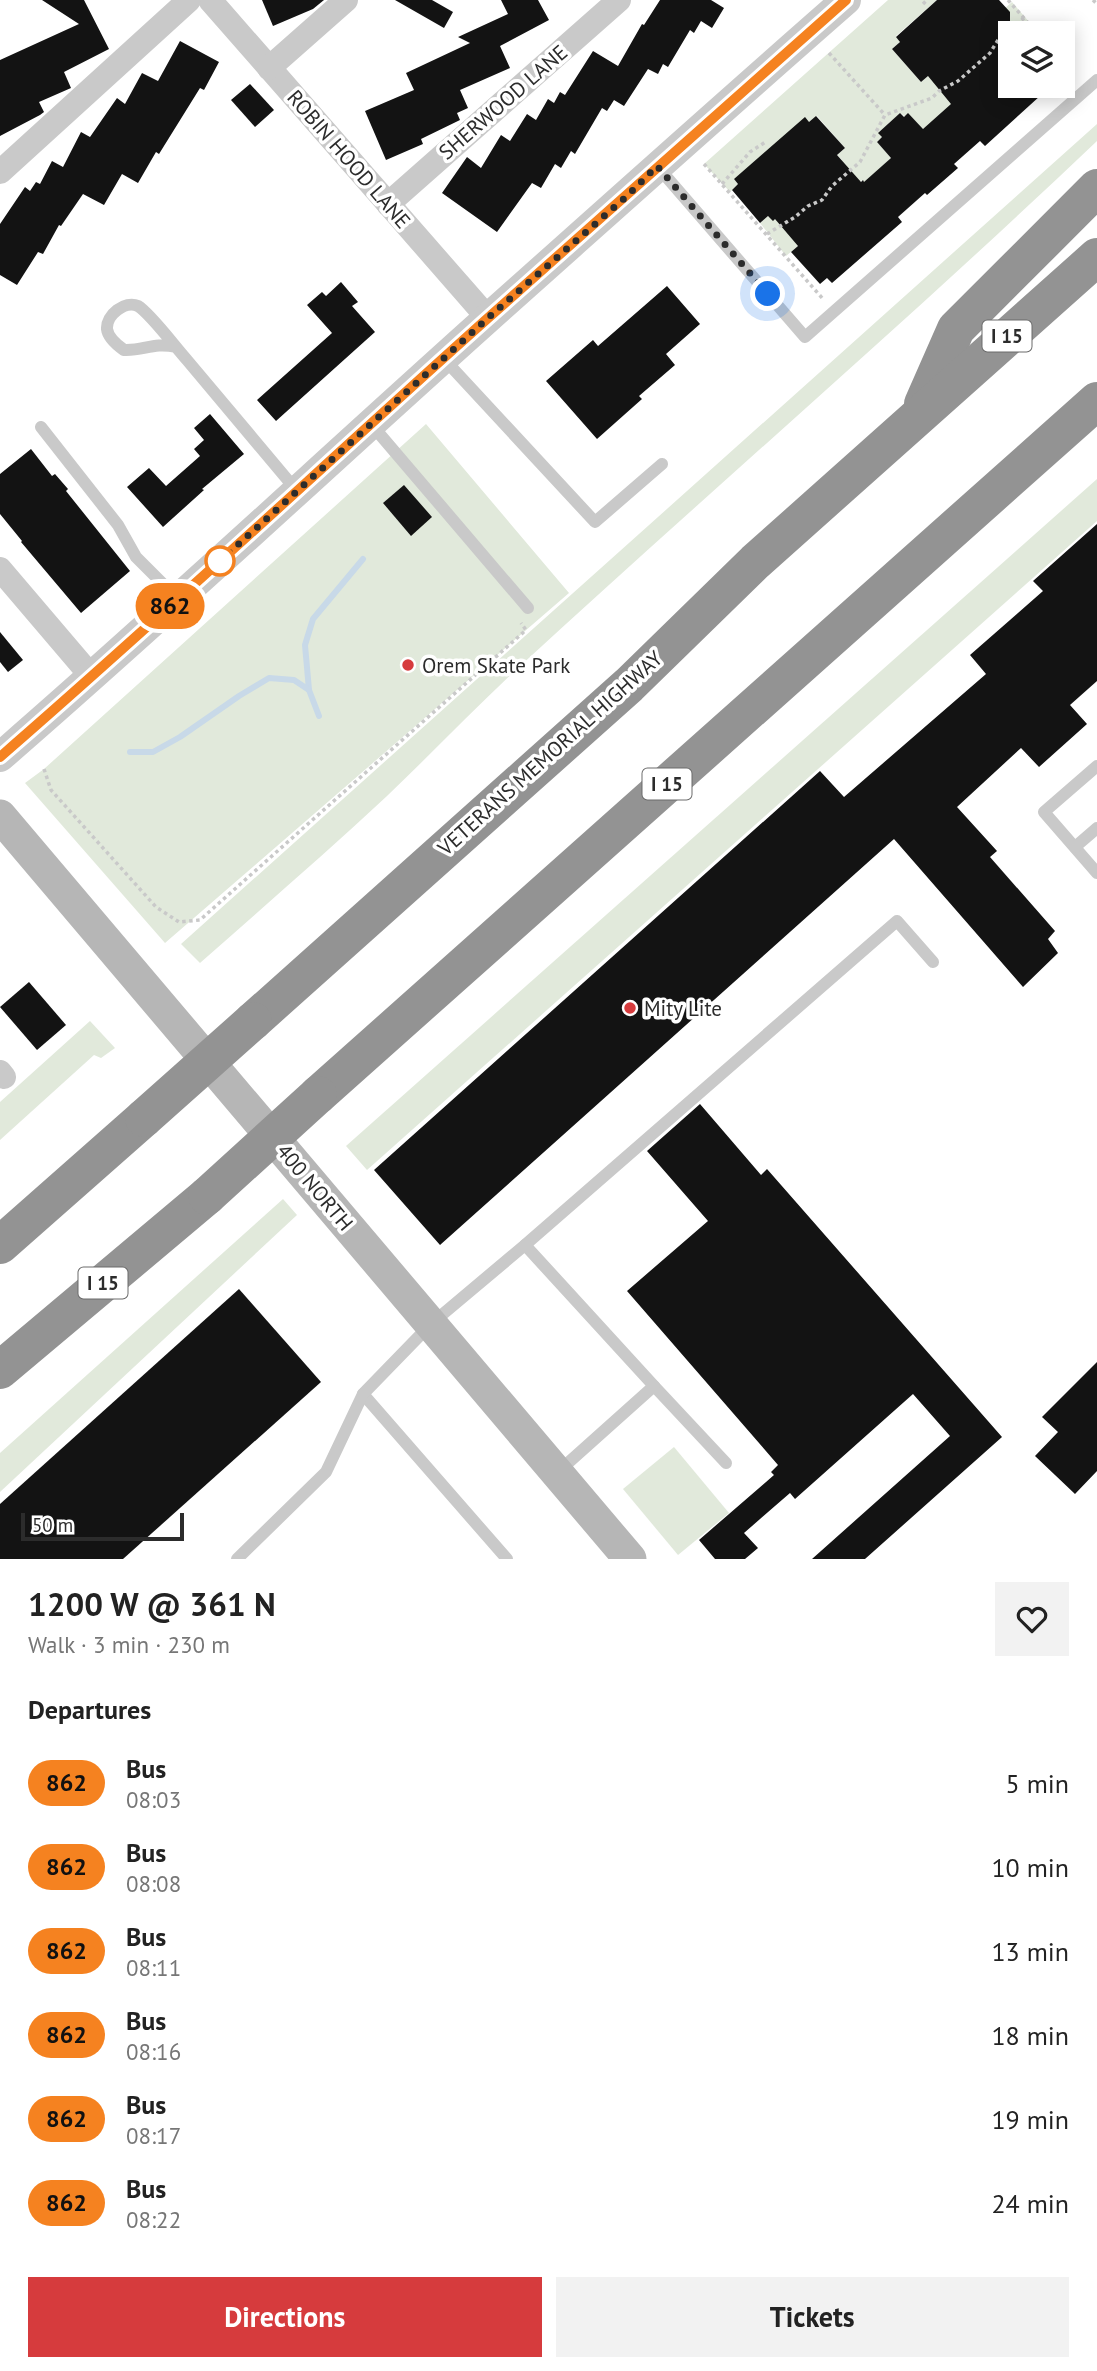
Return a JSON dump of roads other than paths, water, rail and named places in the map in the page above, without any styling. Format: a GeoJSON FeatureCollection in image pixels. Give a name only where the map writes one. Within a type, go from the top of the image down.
{"type":"FeatureCollection","features":[{"type":"Feature","properties":{"kind":"highway"},"geometry":{"type":"LineString","coordinates":[[918,415],[956,329],[1097,188]]}},
{"type":"Feature","properties":{"kind":"highway","name":"VETERANS MEMORIAL HIGHWAY"},"geometry":{"type":"LineString","coordinates":[[0,1245],[629,685],[755,562],[1097,257]]}},
{"type":"Feature","properties":{"kind":"highway","name":"I 15"},"geometry":{"type":"LineString","coordinates":[[0,1370],[207,1196],[1097,401]]}},
{"type":"Feature","properties":{"kind":"main road","name":"400 NORTH"},"geometry":{"type":"LineString","coordinates":[[0,816],[630,1559]]}},
{"type":"Feature","properties":{"kind":"street"},"geometry":{"type":"LineString","coordinates":[[0,172],[189,0]]}},
{"type":"Feature","properties":{"kind":"street","name":"ROBIN HOOD LANE"},"geometry":{"type":"LineString","coordinates":[[210,0],[488,318]]}},
{"type":"Feature","properties":{"kind":"street"},"geometry":{"type":"LineString","coordinates":[[269,68],[346,0]]}},
{"type":"Feature","properties":{"kind":"street","name":"SHERWOOD LANE"},"geometry":{"type":"LineString","coordinates":[[388,204],[619,0]]}},
{"type":"Feature","properties":{"kind":"street"},"geometry":{"type":"LineString","coordinates":[[0,757],[627,196],[657,166],[846,0]]}},
{"type":"Feature","properties":{"kind":"street"},"geometry":{"type":"LineString","coordinates":[[0,569],[92,677]]}},
{"type":"Feature","properties":{"kind":"lane"},"geometry":{"type":"LineString","coordinates":[[657,166],[805,337],[1097,80]]}},
{"type":"Feature","properties":{"kind":"lane"},"geometry":{"type":"LineString","coordinates":[[176,347],[160,344],[124,350],[107,332],[108,320],[127,305],[139,307],[176,347],[297,492]]}},
{"type":"Feature","properties":{"kind":"lane"},"geometry":{"type":"LineString","coordinates":[[444,358],[595,522],[662,464]]}},
{"type":"Feature","properties":{"kind":"lane"},"geometry":{"type":"LineString","coordinates":[[371,424],[528,608]]}},
{"type":"Feature","properties":{"kind":"lane"},"geometry":{"type":"LineString","coordinates":[[41,427],[118,525],[136,557],[178,599]]}},
{"type":"Feature","properties":{"kind":"lane"},"geometry":{"type":"LineString","coordinates":[[1097,766],[1044,812],[1097,873]]}},
{"type":"Feature","properties":{"kind":"lane"},"geometry":{"type":"LineString","coordinates":[[1075,847],[1097,828]]}},
{"type":"Feature","properties":{"kind":"lane"},"geometry":{"type":"LineString","coordinates":[[237,1559],[326,1472],[363,1394],[431,1324],[897,921],[933,962]]}},
{"type":"Feature","properties":{"kind":"lane"},"geometry":{"type":"LineString","coordinates":[[525,1245],[726,1463]]}},
{"type":"Feature","properties":{"kind":"lane"},"geometry":{"type":"LineString","coordinates":[[557,1473],[654,1386]]}},
{"type":"Feature","properties":{"kind":"lane"},"geometry":{"type":"LineString","coordinates":[[363,1394],[507,1559]]}},
{"type":"Feature","properties":{"kind":"waterway"},"geometry":{"type":"LineString","coordinates":[[309,690],[305,645],[313,619],[363,559]]}},
{"type":"Feature","properties":{"kind":"waterway"},"geometry":{"type":"LineString","coordinates":[[130,752],[153,752],[269,678],[294,680],[309,690],[319,716]]}},
{"type":"Feature","properties":{"kind":"place","name":"Orem Skate Park"},"geometry":{"type":"Point","coordinates":[408,665]}},
{"type":"Feature","properties":{"kind":"place","name":"Mity Lite"},"geometry":{"type":"Point","coordinates":[630,1008]}}]}
